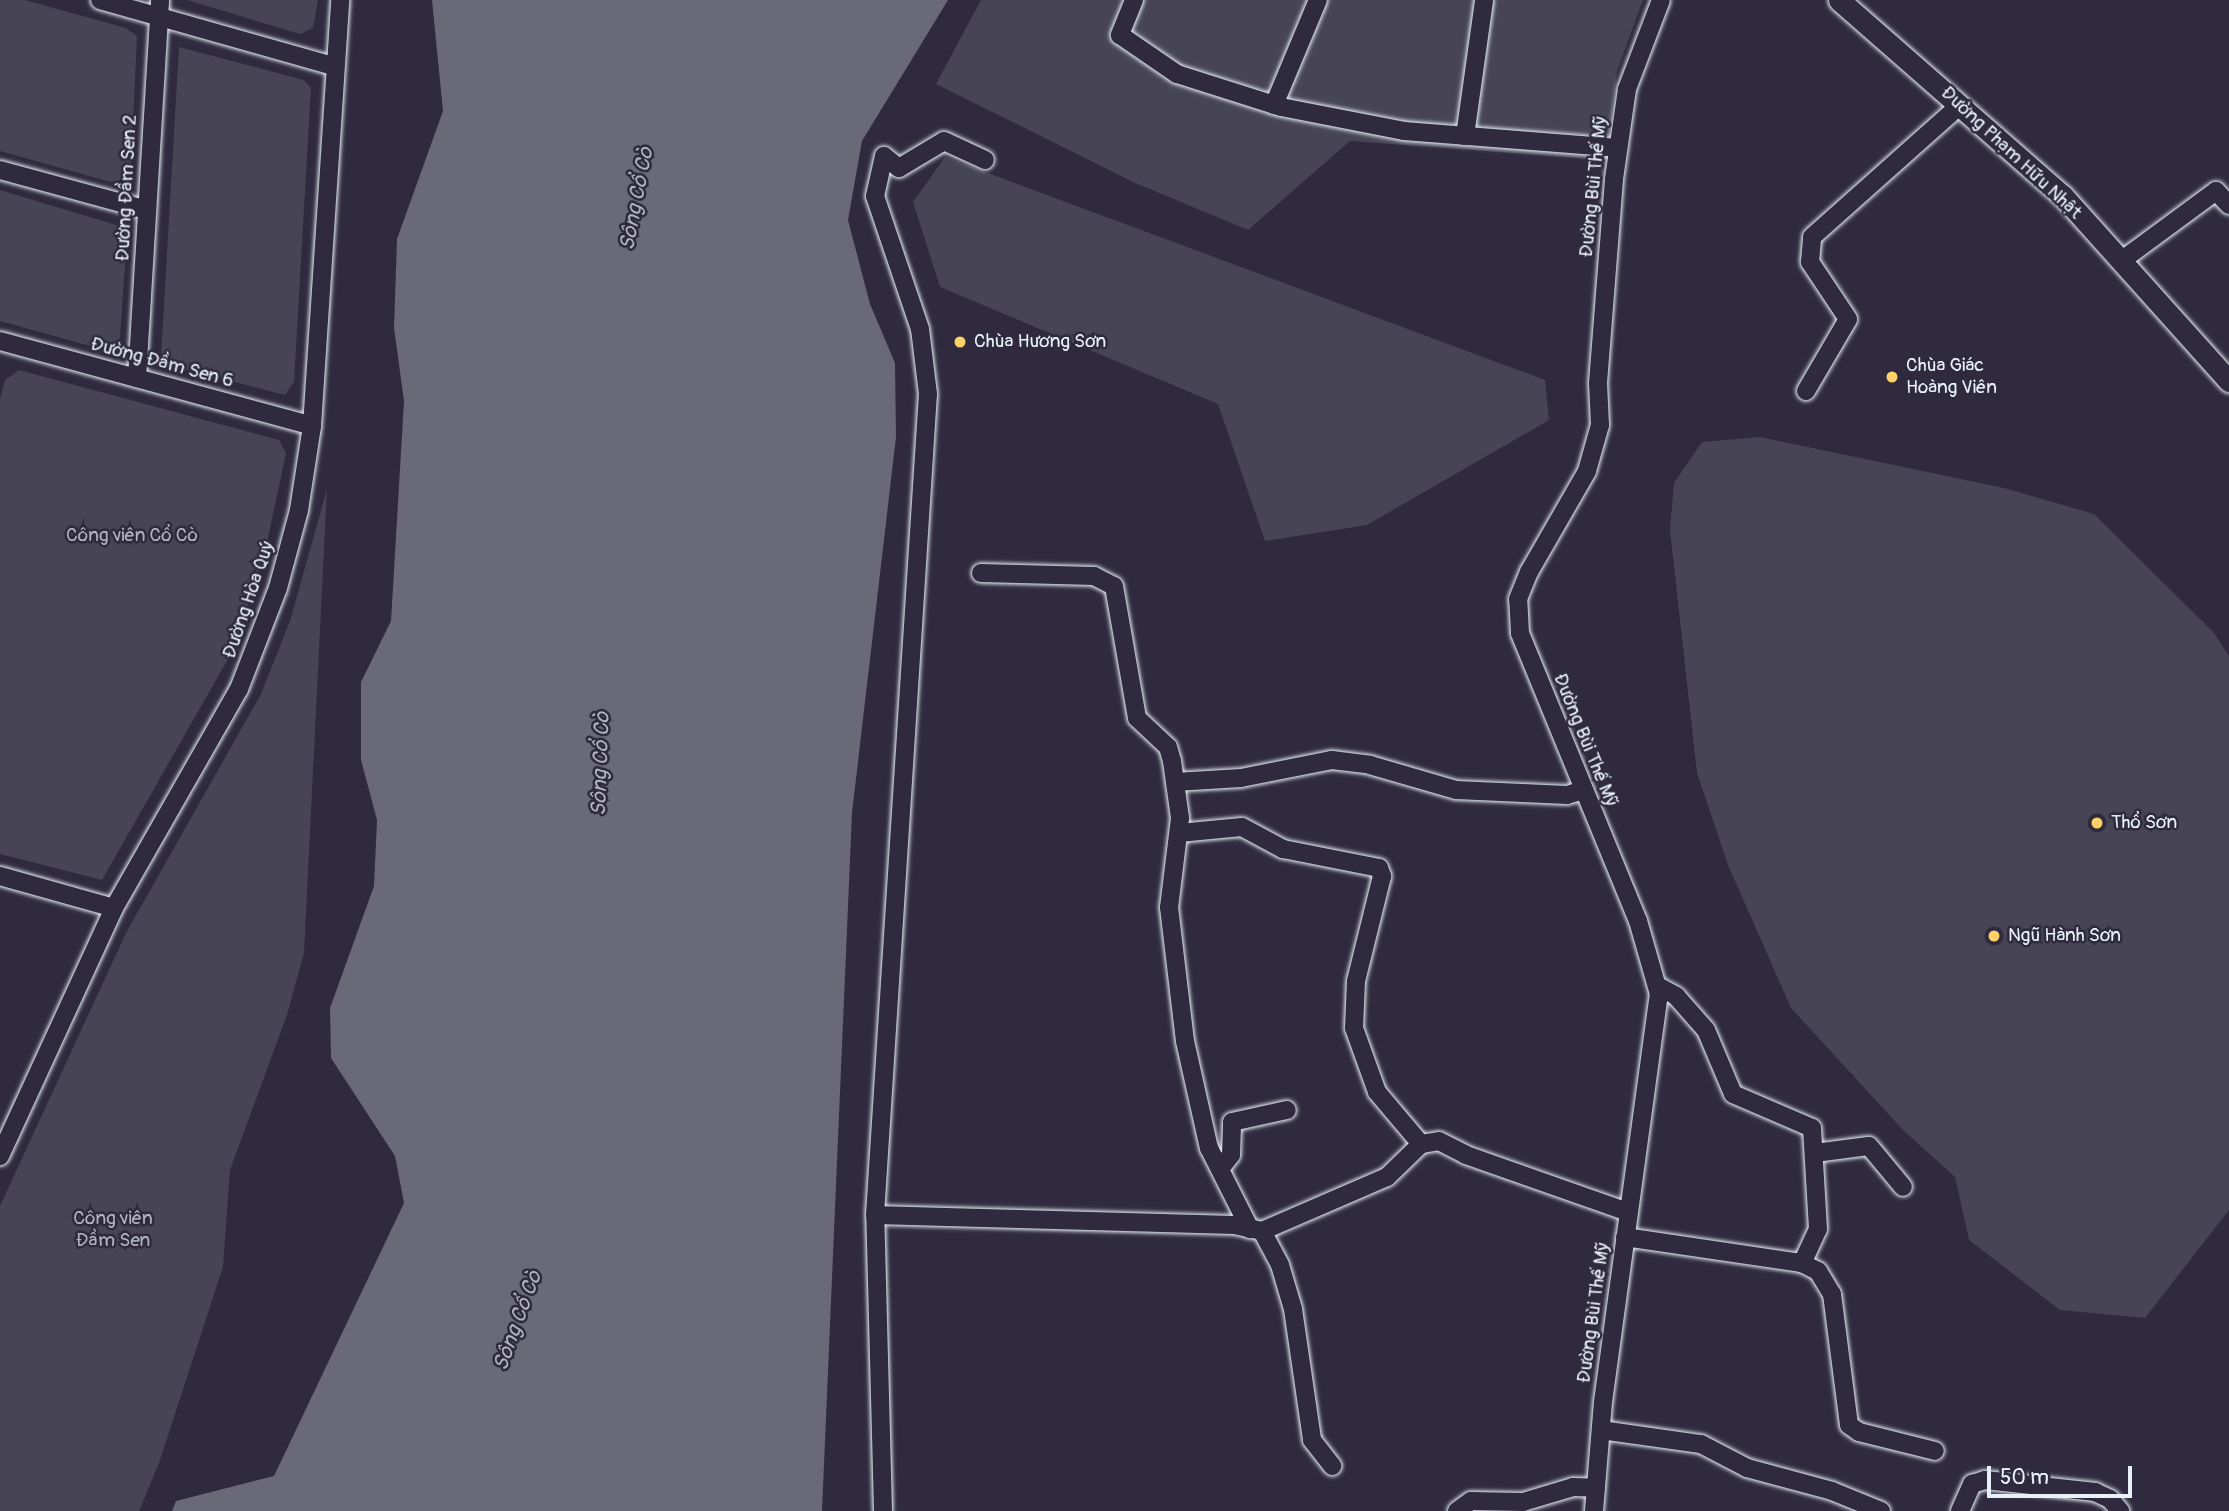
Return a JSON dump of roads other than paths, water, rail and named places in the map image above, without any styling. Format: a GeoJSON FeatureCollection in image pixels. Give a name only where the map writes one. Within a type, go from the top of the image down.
{"type":"FeatureCollection","features":[{"type":"Feature","properties":{"kind":"street"},"geometry":{"type":"LineString","coordinates":[[100,0],[159,8],[334,66]]}},
{"type":"Feature","properties":{"kind":"street","name":"Đường Hòa Quý"},"geometry":{"type":"LineString","coordinates":[[0,1156],[114,908],[251,662],[294,534],[312,426],[340,0]]}},
{"type":"Feature","properties":{"kind":"street"},"geometry":{"type":"LineString","coordinates":[[1134,0],[1120,35],[1177,74],[1274,105],[1404,131],[1618,148]]}},
{"type":"Feature","properties":{"kind":"street"},"geometry":{"type":"LineString","coordinates":[[1274,105],[1318,0]]}},
{"type":"Feature","properties":{"kind":"street"},"geometry":{"type":"LineString","coordinates":[[1465,136],[1484,0]]}},
{"type":"Feature","properties":{"kind":"street","name":"Đường Bùi Thế Mỹ"},"geometry":{"type":"LineString","coordinates":[[1594,1511],[1601,1430],[1658,986],[1638,920],[1520,633],[1518,599],[1529,572],[1587,471],[1600,425],[1598,383],[1618,148],[1626,89],[1661,0]]}},
{"type":"Feature","properties":{"kind":"street","name":"Đường Phạm Hữu Nhật"},"geometry":{"type":"LineString","coordinates":[[1839,0],[2063,196],[2229,381]]}},
{"type":"Feature","properties":{"kind":"street","name":"Đường Đầm Sen 2"},"geometry":{"type":"LineString","coordinates":[[137,377],[159,8]]}},
{"type":"Feature","properties":{"kind":"street"},"geometry":{"type":"LineString","coordinates":[[1806,391],[1849,319],[1810,262],[1812,237],[1960,105]]}},
{"type":"Feature","properties":{"kind":"street"},"geometry":{"type":"LineString","coordinates":[[883,1511],[875,1214],[928,394],[920,329],[875,196],[884,156],[899,169],[944,141],[985,160]]}},
{"type":"Feature","properties":{"kind":"street"},"geometry":{"type":"LineString","coordinates":[[0,170],[147,210]]}},
{"type":"Feature","properties":{"kind":"street"},"geometry":{"type":"LineString","coordinates":[[2121,261],[2216,191],[2229,205]]}},
{"type":"Feature","properties":{"kind":"street","name":"Đường Đầm Sen 6"},"geometry":{"type":"LineString","coordinates":[[0,341],[312,426]]}},
{"type":"Feature","properties":{"kind":"street"},"geometry":{"type":"LineString","coordinates":[[981,573],[1073,575],[1111,581],[1137,718],[1168,747],[1175,782],[1179,832],[1170,884],[1172,949],[1202,1120],[1220,1170],[1280,1265],[1293,1309],[1312,1440],[1332,1466]]}},
{"type":"Feature","properties":{"kind":"street"},"geometry":{"type":"LineString","coordinates":[[1175,782],[1241,778],[1332,760],[1379,766],[1456,790],[1567,795],[1583,790]]}},
{"type":"Feature","properties":{"kind":"street"},"geometry":{"type":"LineString","coordinates":[[1179,832],[1242,827],[1283,849],[1379,868],[1382,876],[1356,981],[1354,1028],[1377,1093],[1421,1144]]}},
{"type":"Feature","properties":{"kind":"street"},"geometry":{"type":"LineString","coordinates":[[0,876],[114,908]]}},
{"type":"Feature","properties":{"kind":"street"},"geometry":{"type":"LineString","coordinates":[[1658,986],[1676,996],[1706,1031],[1717,1048],[1727,1088],[1742,1100],[1807,1123],[1815,1135],[1818,1229],[1802,1263]]}},
{"type":"Feature","properties":{"kind":"street"},"geometry":{"type":"LineString","coordinates":[[1220,1170],[1231,1155],[1232,1122],[1287,1110]]}},
{"type":"Feature","properties":{"kind":"street"},"geometry":{"type":"LineString","coordinates":[[875,1214],[1256,1230],[1387,1177],[1421,1144],[1439,1141],[1466,1155],[1628,1212]]}},
{"type":"Feature","properties":{"kind":"street"},"geometry":{"type":"LineString","coordinates":[[1815,1153],[1869,1146],[1903,1187]]}},
{"type":"Feature","properties":{"kind":"street"},"geometry":{"type":"LineString","coordinates":[[1625,1237],[1802,1263],[1824,1277],[1832,1294],[1849,1425],[1859,1432],[1935,1451]]}},
{"type":"Feature","properties":{"kind":"street"},"geometry":{"type":"LineString","coordinates":[[1601,1430],[1701,1444],[1746,1468],[1832,1491],[1881,1511]]}},
{"type":"Feature","properties":{"kind":"street"},"geometry":{"type":"LineString","coordinates":[[1960,1511],[1972,1484],[1985,1480],[2095,1492],[2120,1511]]}},
{"type":"Feature","properties":{"kind":"street"},"geometry":{"type":"LineString","coordinates":[[1457,1511],[1471,1501],[1522,1502],[1573,1487],[1596,1488]]}},
{"type":"Feature","properties":{"kind":"water","name":"Sông Cổ Cò"},"geometry":{"type":"Polygon","coordinates":[[[432,0],[948,0],[862,141],[848,220],[870,304],[895,363],[896,437],[852,813],[822,1511],[172,1511],[176,1501],[274,1476],[404,1203],[395,1156],[331,1058],[330,1008],[374,886],[377,820],[361,760],[361,682],[391,621],[404,401],[394,328],[397,239],[443,111],[432,0]]]}},
{"type":"Feature","properties":{"kind":"place","name":"Chùa Hương Sơn"},"geometry":{"type":"Point","coordinates":[960,342]}},
{"type":"Feature","properties":{"kind":"place","name":"Chùa Giác Hoàng Viên"},"geometry":{"type":"Point","coordinates":[1892,377]}},
{"type":"Feature","properties":{"kind":"place","name":"Thổ Sơn"},"geometry":{"type":"Point","coordinates":[2097,823]}},
{"type":"Feature","properties":{"kind":"place","name":"Ngũ Hành Sơn"},"geometry":{"type":"Point","coordinates":[1994,936]}},
{"type":"Feature","properties":{"kind":"park label","name":"Công viên Cổ Cò"},"geometry":{"type":"Point","coordinates":[132,536]}},
{"type":"Feature","properties":{"kind":"park label","name":"Công viên Đầm Sen"},"geometry":{"type":"Point","coordinates":[113,1230]}}]}
